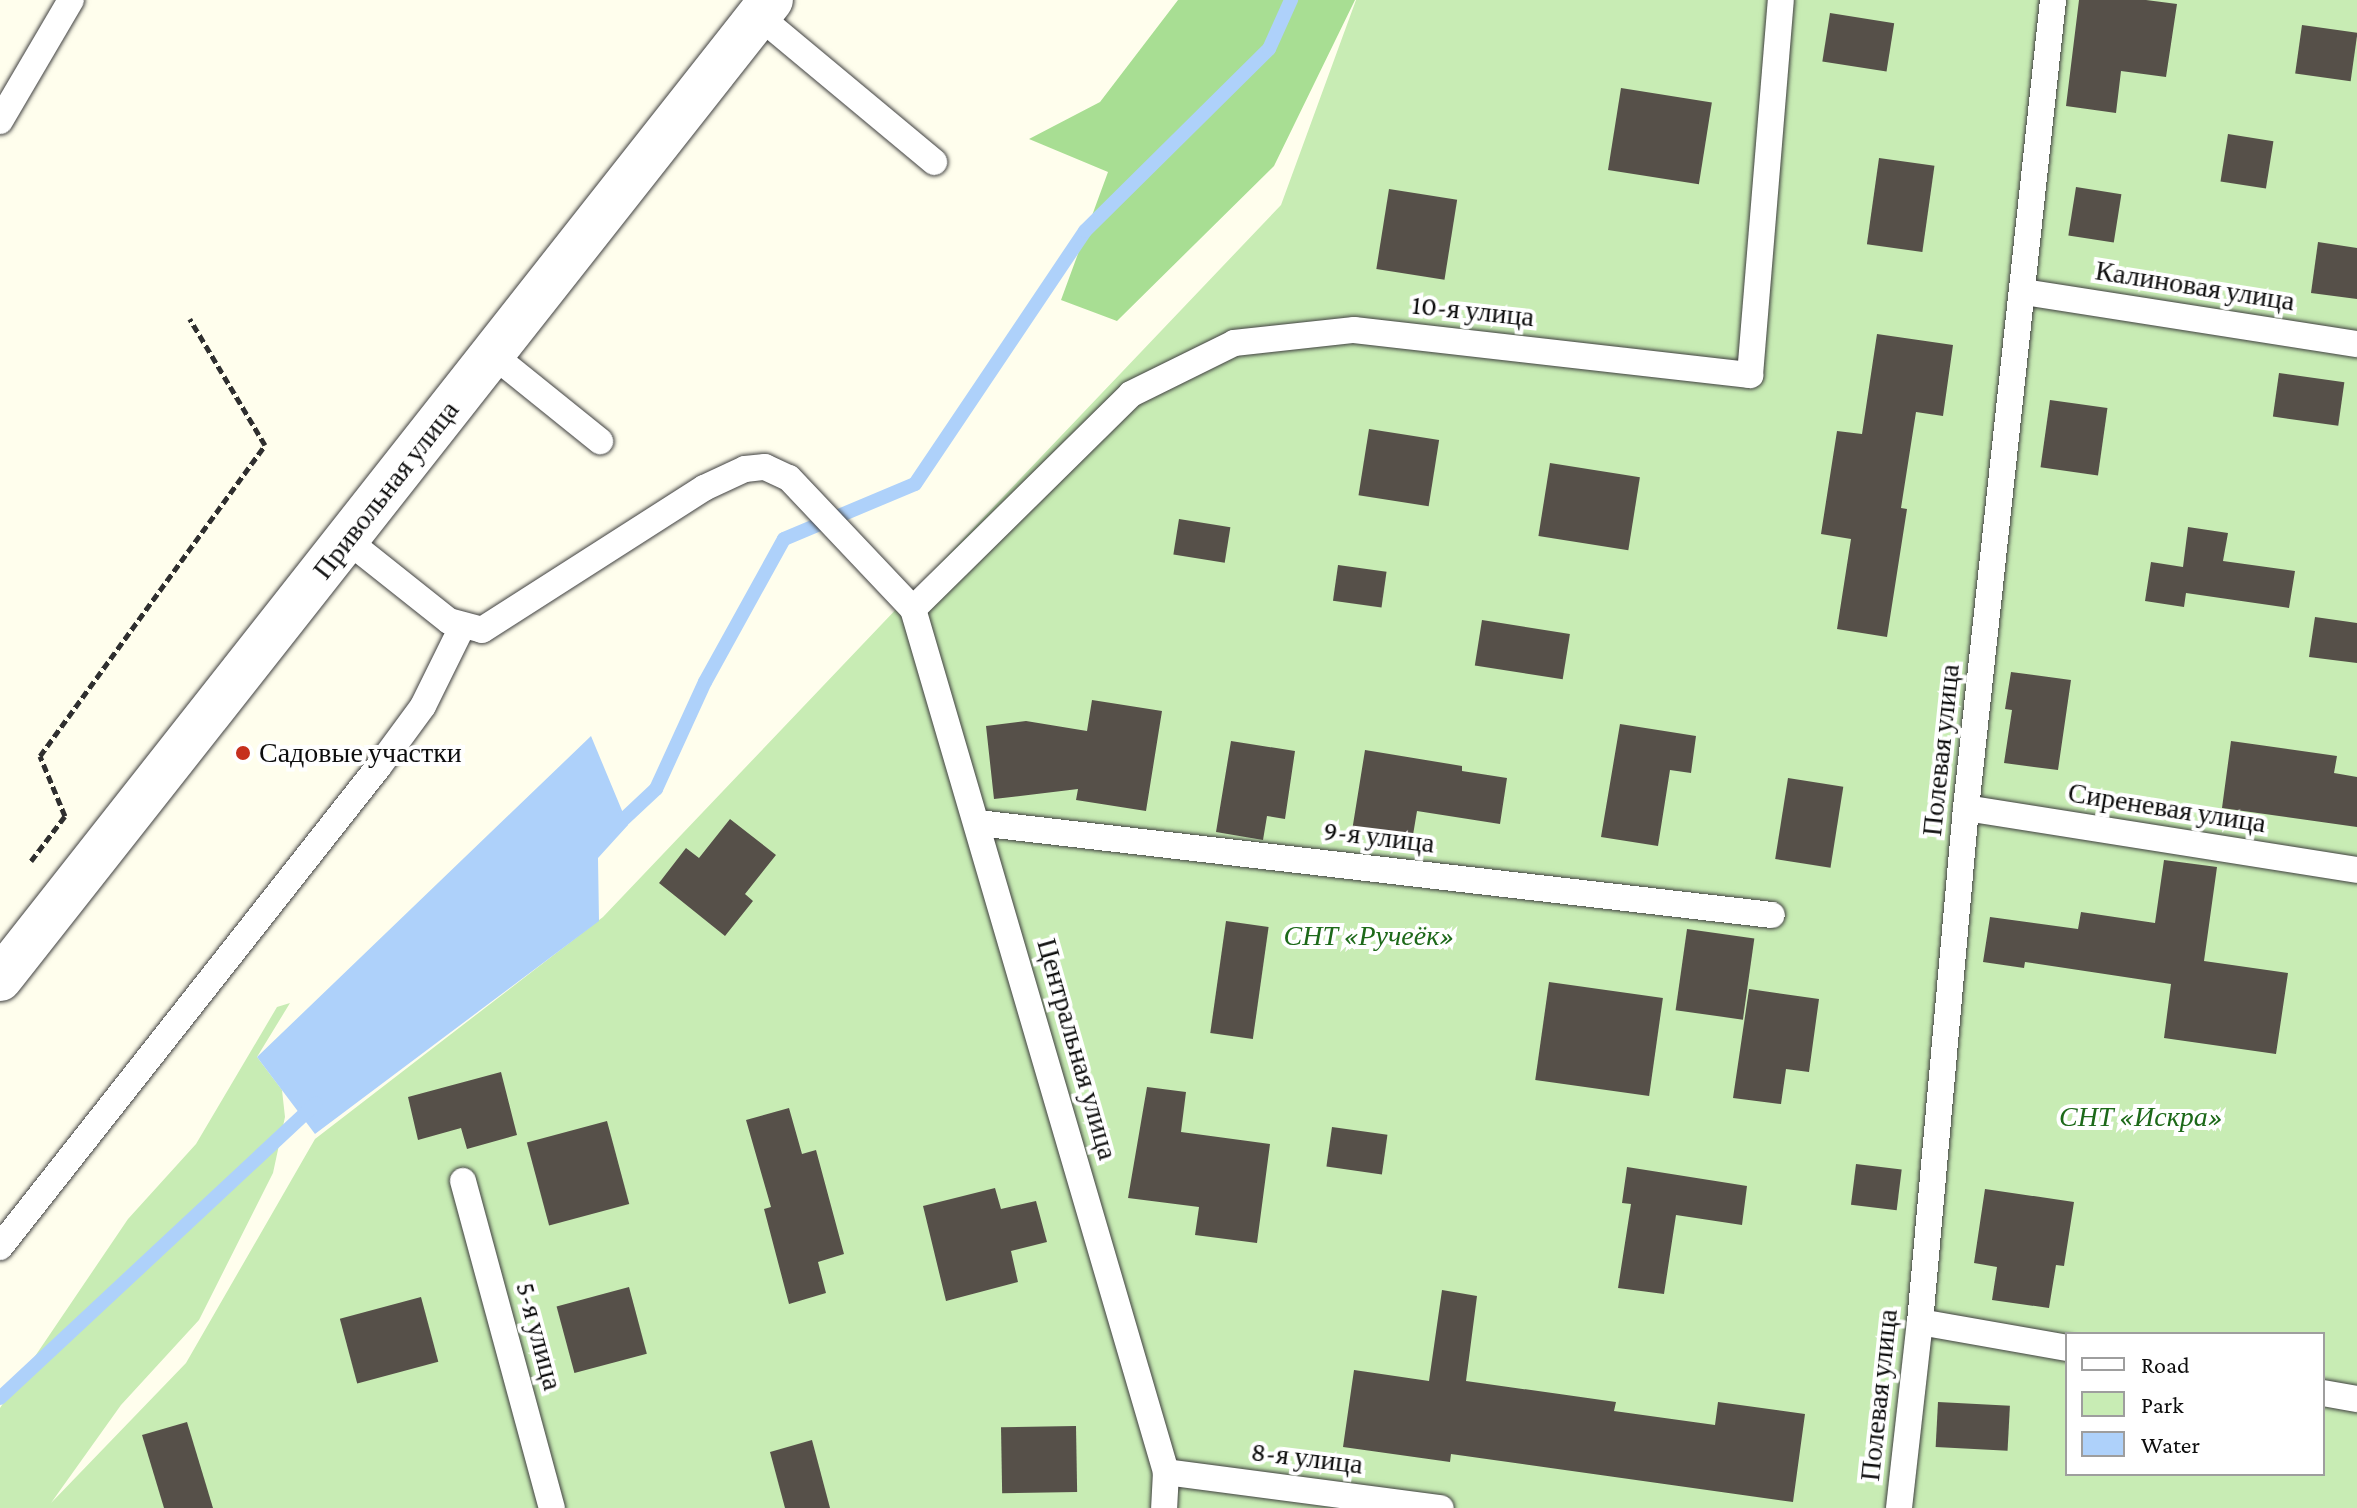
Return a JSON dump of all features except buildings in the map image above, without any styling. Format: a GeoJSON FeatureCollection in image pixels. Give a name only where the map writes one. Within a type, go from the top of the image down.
{"type":"FeatureCollection","features":[{"type":"Feature","properties":{"kind":"street","name":"Привольная улица"},"geometry":{"type":"LineString","coordinates":[[0,979],[765,8]]}},
{"type":"Feature","properties":{"kind":"lane"},"geometry":{"type":"LineString","coordinates":[[0,121],[71,0]]}},
{"type":"Feature","properties":{"kind":"lane","name":"10-я улица"},"geometry":{"type":"LineString","coordinates":[[913,609],[1131,394],[1234,343],[1354,330],[1750,375],[1781,0]]}},
{"type":"Feature","properties":{"kind":"lane","name":"Полевая улица"},"geometry":{"type":"LineString","coordinates":[[1899,1508],[1920,1322],[1966,808],[2024,292],[2053,0]]}},
{"type":"Feature","properties":{"kind":"lane"},"geometry":{"type":"LineString","coordinates":[[765,8],[934,162]]}},
{"type":"Feature","properties":{"kind":"lane","name":"Калиновая улица"},"geometry":{"type":"LineString","coordinates":[[2024,292],[2357,344]]}},
{"type":"Feature","properties":{"kind":"lane"},"geometry":{"type":"LineString","coordinates":[[492,354],[600,441]]}},
{"type":"Feature","properties":{"kind":"lane"},"geometry":{"type":"LineString","coordinates":[[347,540],[449,621],[482,630],[704,488],[745,469],[765,467],[789,478],[913,609]]}},
{"type":"Feature","properties":{"kind":"lane","name":"Центральная улица"},"geometry":{"type":"LineString","coordinates":[[913,609],[1166,1472],[1164,1508]]}},
{"type":"Feature","properties":{"kind":"lane"},"geometry":{"type":"LineString","coordinates":[[0,1247],[388,754],[423,706],[462,627]]}},
{"type":"Feature","properties":{"kind":"lane","name":"Сиреневая улица"},"geometry":{"type":"LineString","coordinates":[[1966,808],[2357,870]]}},
{"type":"Feature","properties":{"kind":"lane","name":"9-я улица"},"geometry":{"type":"LineString","coordinates":[[978,823],[1772,915]]}},
{"type":"Feature","properties":{"kind":"lane","name":"5-я улица"},"geometry":{"type":"LineString","coordinates":[[463,1181],[552,1508]]}},
{"type":"Feature","properties":{"kind":"lane"},"geometry":{"type":"LineString","coordinates":[[1920,1322],[2065,1348]]}},
{"type":"Feature","properties":{"kind":"lane"},"geometry":{"type":"LineString","coordinates":[[2325,1393],[2357,1399]]}},
{"type":"Feature","properties":{"kind":"lane","name":"8-я улица"},"geometry":{"type":"LineString","coordinates":[[1166,1472],[1441,1508]]}},
{"type":"Feature","properties":{"kind":"path"},"geometry":{"type":"LineString","coordinates":[[65,816],[40,756],[265,445],[190,319]]}},
{"type":"Feature","properties":{"kind":"green space"},"geometry":{"type":"Polygon","coordinates":[[[1178,0],[1355,0],[1274,166],[1117,321],[1061,300],[1108,172],[1029,139],[1100,102],[1178,0]]]}},
{"type":"Feature","properties":{"kind":"green space","name":"СНТ «Ручеёк»"},"geometry":{"type":"Polygon","coordinates":[[[1356,0],[2357,0],[2357,1508],[0,1508],[0,1408],[128,1219],[196,1144],[277,1007],[290,1003],[257,1057],[282,1090],[285,1117],[273,1173],[199,1320],[121,1405],[51,1503],[186,1363],[315,1139],[603,917],[1281,205],[1356,0]]]}},
{"type":"Feature","properties":{"kind":"water"},"geometry":{"type":"Polygon","coordinates":[[[591,736],[628,825],[598,858],[599,921],[315,1134],[257,1057],[591,736]]]}},
{"type":"Feature","properties":{"kind":"waterway"},"geometry":{"type":"LineString","coordinates":[[610,832],[656,789],[705,682],[784,539],[915,484],[1085,231],[1269,49],[1291,0]]}},
{"type":"Feature","properties":{"kind":"waterway"},"geometry":{"type":"LineString","coordinates":[[0,1398],[316,1103]]}},
{"type":"Feature","properties":{"kind":"place","name":"Садовые участки"},"geometry":{"type":"Point","coordinates":[243,753]}},
{"type":"Feature","properties":{"kind":"park label","name":"СНТ «Искра»"},"geometry":{"type":"Point","coordinates":[2141,1117]}}]}
